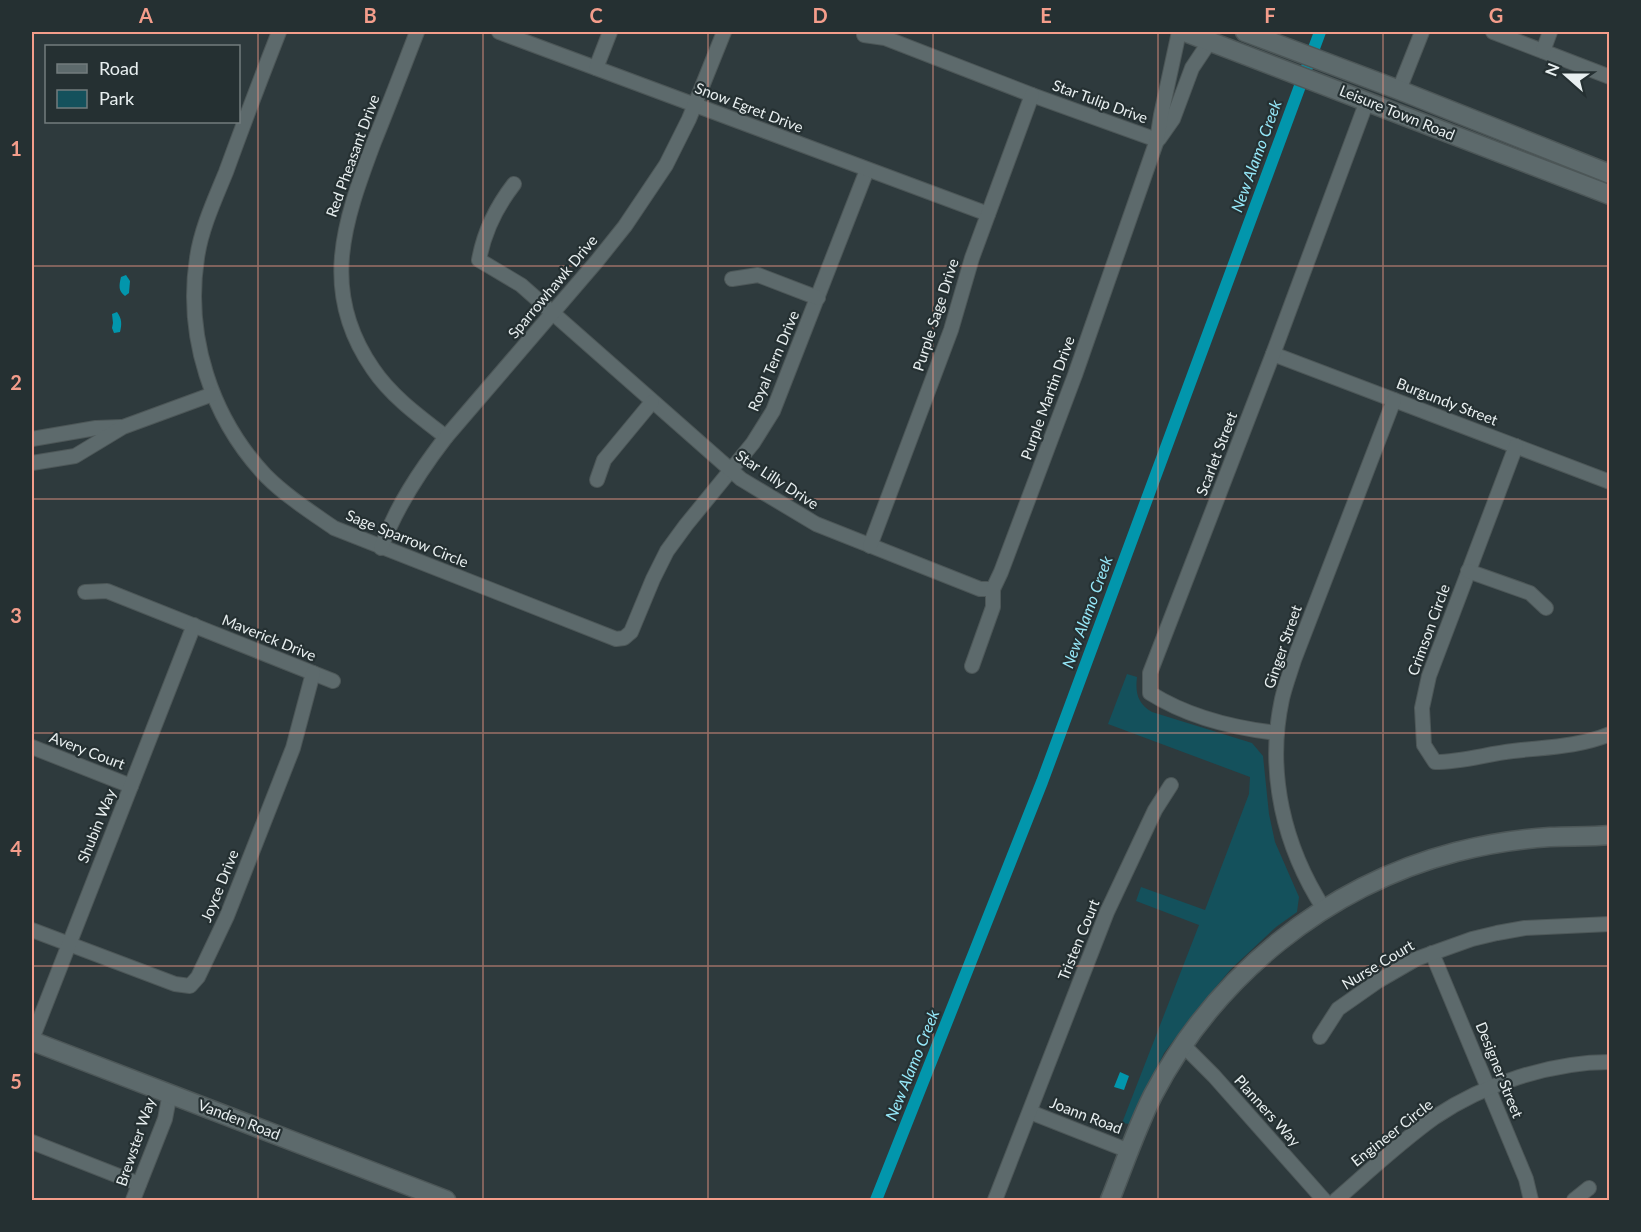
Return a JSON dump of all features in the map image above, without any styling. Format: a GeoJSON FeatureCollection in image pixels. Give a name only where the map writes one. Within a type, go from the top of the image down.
{"type":"FeatureCollection","features":[{"type":"Feature","properties":{"kind":"street","name":"Sage Sparrow Circle"},"geometry":{"type":"LineString","coordinates":[[279,32],[209,216],[197,256],[194,297],[196,334],[213,394],[245,452],[297,503],[334,528],[608,637],[624,638]]}},
{"type":"Feature","properties":{"kind":"street","name":"Red Pheasant Drive"},"geometry":{"type":"LineString","coordinates":[[417,32],[352,200],[344,232],[341,259],[342,289],[357,340],[373,369],[393,393],[446,437]]}},
{"type":"Feature","properties":{"kind":"street","name":"Snow Egret Drive"},"geometry":{"type":"LineString","coordinates":[[500,32],[988,214]]}},
{"type":"Feature","properties":{"kind":"street"},"geometry":{"type":"LineString","coordinates":[[596,68],[610,32]]}},
{"type":"Feature","properties":{"kind":"street","name":"Sparrowhawk Drive"},"geometry":{"type":"LineString","coordinates":[[381,548],[403,498],[422,468],[597,261],[641,203],[666,165],[695,106],[724,32]]}},
{"type":"Feature","properties":{"kind":"street","name":"Purple Martin Drive"},"geometry":{"type":"LineString","coordinates":[[972,666],[993,606],[993,589],[1075,375],[1157,140],[1179,32]]}},
{"type":"Feature","properties":{"kind":"street","name":"Leisure Town Road"},"geometry":{"type":"LineString","coordinates":[[1185,32],[1610,195]]}},
{"type":"Feature","properties":{"kind":"street","name":"Leisure Town Road"},"geometry":{"type":"LineString","coordinates":[[1245,32],[1610,174]]}},
{"type":"Feature","properties":{"kind":"street"},"geometry":{"type":"LineString","coordinates":[[1399,90],[1422,32]]}},
{"type":"Feature","properties":{"kind":"street"},"geometry":{"type":"LineString","coordinates":[[1493,32],[1610,77]]}},
{"type":"Feature","properties":{"kind":"street"},"geometry":{"type":"LineString","coordinates":[[1543,51],[1550,32]]}},
{"type":"Feature","properties":{"kind":"street","name":"Star Tulip Drive"},"geometry":{"type":"LineString","coordinates":[[864,35],[885,38],[1157,140]]}},
{"type":"Feature","properties":{"kind":"street","name":"Purple Martin Drive"},"geometry":{"type":"LineString","coordinates":[[1157,140],[1173,119],[1192,68],[1210,41]]}},
{"type":"Feature","properties":{"kind":"street","name":"Purple Sage Drive"},"geometry":{"type":"LineString","coordinates":[[870,546],[951,330],[972,258],[1032,95]]}},
{"type":"Feature","properties":{"kind":"street","name":"Scarlet Street"},"geometry":{"type":"LineString","coordinates":[[1277,733],[1240,729],[1164,702],[1150,693],[1150,673],[1273,354],[1367,101]]}},
{"type":"Feature","properties":{"kind":"street","name":"Royal Tern Drive"},"geometry":{"type":"LineString","coordinates":[[624,638],[636,624],[653,579],[667,551],[753,443],[773,411],[867,170]]}},
{"type":"Feature","properties":{"kind":"street","name":"Star Lilly Drive"},"geometry":{"type":"LineString","coordinates":[[514,184],[500,202],[482,244],[479,260],[520,285],[741,479],[816,524],[980,589],[993,589]]}},
{"type":"Feature","properties":{"kind":"street"},"geometry":{"type":"LineString","coordinates":[[732,279],[758,275],[818,298]]}},
{"type":"Feature","properties":{"kind":"street","name":"Burgundy Street"},"geometry":{"type":"LineString","coordinates":[[1273,354],[1610,482]]}},
{"type":"Feature","properties":{"kind":"street"},"geometry":{"type":"LineString","coordinates":[[32,463],[75,456],[123,427],[213,394]]}},
{"type":"Feature","properties":{"kind":"street","name":"Ginger Street"},"geometry":{"type":"LineString","coordinates":[[1324,909],[1299,867],[1286,830],[1277,786],[1277,733],[1282,699],[1294,660],[1394,400]]}},
{"type":"Feature","properties":{"kind":"street"},"geometry":{"type":"LineString","coordinates":[[597,480],[604,460],[652,402]]}},
{"type":"Feature","properties":{"kind":"street"},"geometry":{"type":"LineString","coordinates":[[32,439],[96,428],[123,427]]}},
{"type":"Feature","properties":{"kind":"street","name":"Crimson Circle"},"geometry":{"type":"LineString","coordinates":[[1516,446],[1429,676],[1422,708],[1424,745],[1435,762],[1457,762],[1511,751],[1590,742],[1610,734]]}},
{"type":"Feature","properties":{"kind":"street"},"geometry":{"type":"LineString","coordinates":[[1468,571],[1530,593],[1546,608]]}},
{"type":"Feature","properties":{"kind":"street","name":"Maverick Drive"},"geometry":{"type":"LineString","coordinates":[[85,592],[107,591],[333,681]]}},
{"type":"Feature","properties":{"kind":"street","name":"Shubin Way"},"geometry":{"type":"LineString","coordinates":[[32,1040],[194,625]]}},
{"type":"Feature","properties":{"kind":"street","name":"Joyce Drive"},"geometry":{"type":"LineString","coordinates":[[68,943],[175,984],[190,986],[198,977],[227,916],[293,748],[314,674]]}},
{"type":"Feature","properties":{"kind":"street","name":"Avery Court"},"geometry":{"type":"LineString","coordinates":[[32,747],[131,786]]}},
{"type":"Feature","properties":{"kind":"street","name":"Tristen Court"},"geometry":{"type":"LineString","coordinates":[[995,1200],[1107,912],[1155,810],[1171,785]]}},
{"type":"Feature","properties":{"kind":"street"},"geometry":{"type":"LineString","coordinates":[[1110,1200],[1153,1095],[1183,1045],[1213,1005],[1247,969],[1284,937],[1349,894],[1420,862],[1458,851],[1510,842],[1551,837],[1610,835]]}},
{"type":"Feature","properties":{"kind":"street","name":"Nurse Court"},"geometry":{"type":"LineString","coordinates":[[1320,1037],[1338,1009],[1378,981],[1416,959],[1472,939],[1525,928],[1610,924]]}},
{"type":"Feature","properties":{"kind":"street"},"geometry":{"type":"LineString","coordinates":[[32,930],[68,943]]}},
{"type":"Feature","properties":{"kind":"street","name":"Designer Street"},"geometry":{"type":"LineString","coordinates":[[1432,953],[1526,1179],[1531,1200]]}},
{"type":"Feature","properties":{"kind":"street","name":"Vanden Road"},"geometry":{"type":"LineString","coordinates":[[32,1040],[170,1093],[414,1195],[446,1200]]}},
{"type":"Feature","properties":{"kind":"street","name":"Planners Way"},"geometry":{"type":"LineString","coordinates":[[1183,1045],[1214,1076],[1324,1200]]}},
{"type":"Feature","properties":{"kind":"street","name":"Engineer Circle"},"geometry":{"type":"LineString","coordinates":[[1336,1200],[1409,1136],[1438,1116],[1488,1089],[1556,1066],[1610,1062]]}},
{"type":"Feature","properties":{"kind":"street","name":"Brewster Way"},"geometry":{"type":"LineString","coordinates":[[133,1200],[165,1119],[170,1093]]}},
{"type":"Feature","properties":{"kind":"street","name":"Joann Road"},"geometry":{"type":"LineString","coordinates":[[1030,1112],[1129,1151]]}},
{"type":"Feature","properties":{"kind":"street"},"geometry":{"type":"LineString","coordinates":[[32,1142],[140,1184]]}},
{"type":"Feature","properties":{"kind":"street"},"geometry":{"type":"LineString","coordinates":[[1574,1200],[1589,1188]]}},
{"type":"Feature","properties":{"kind":"green space"},"geometry":{"type":"Polygon","coordinates":[[[1127,674],[1137,677],[1138,697],[1143,705],[1152,712],[1252,743],[1263,756],[1269,814],[1275,842],[1299,897],[1297,912],[1276,927],[1231,969],[1164,1053],[1130,1124],[1122,1123],[1199,925],[1136,901],[1141,887],[1205,910],[1249,794],[1250,777],[1108,724],[1127,674]]]}},
{"type":"Feature","properties":{"kind":"water"},"geometry":{"type":"Polygon","coordinates":[[[126,275],[130,281],[129,293],[125,296],[120,290],[120,285],[121,277],[126,275]]]}},
{"type":"Feature","properties":{"kind":"water"},"geometry":{"type":"Polygon","coordinates":[[[117,312],[121,319],[121,326],[120,332],[114,333],[112,314],[117,312]]]}},
{"type":"Feature","properties":{"kind":"water"},"geometry":{"type":"Polygon","coordinates":[[[1120,1072],[1129,1076],[1124,1090],[1114,1087],[1120,1072]]]}},
{"type":"Feature","properties":{"kind":"waterway","name":"New Alamo Creek"},"geometry":{"type":"LineString","coordinates":[[876,1200],[1042,782],[1320,32]]}}]}
